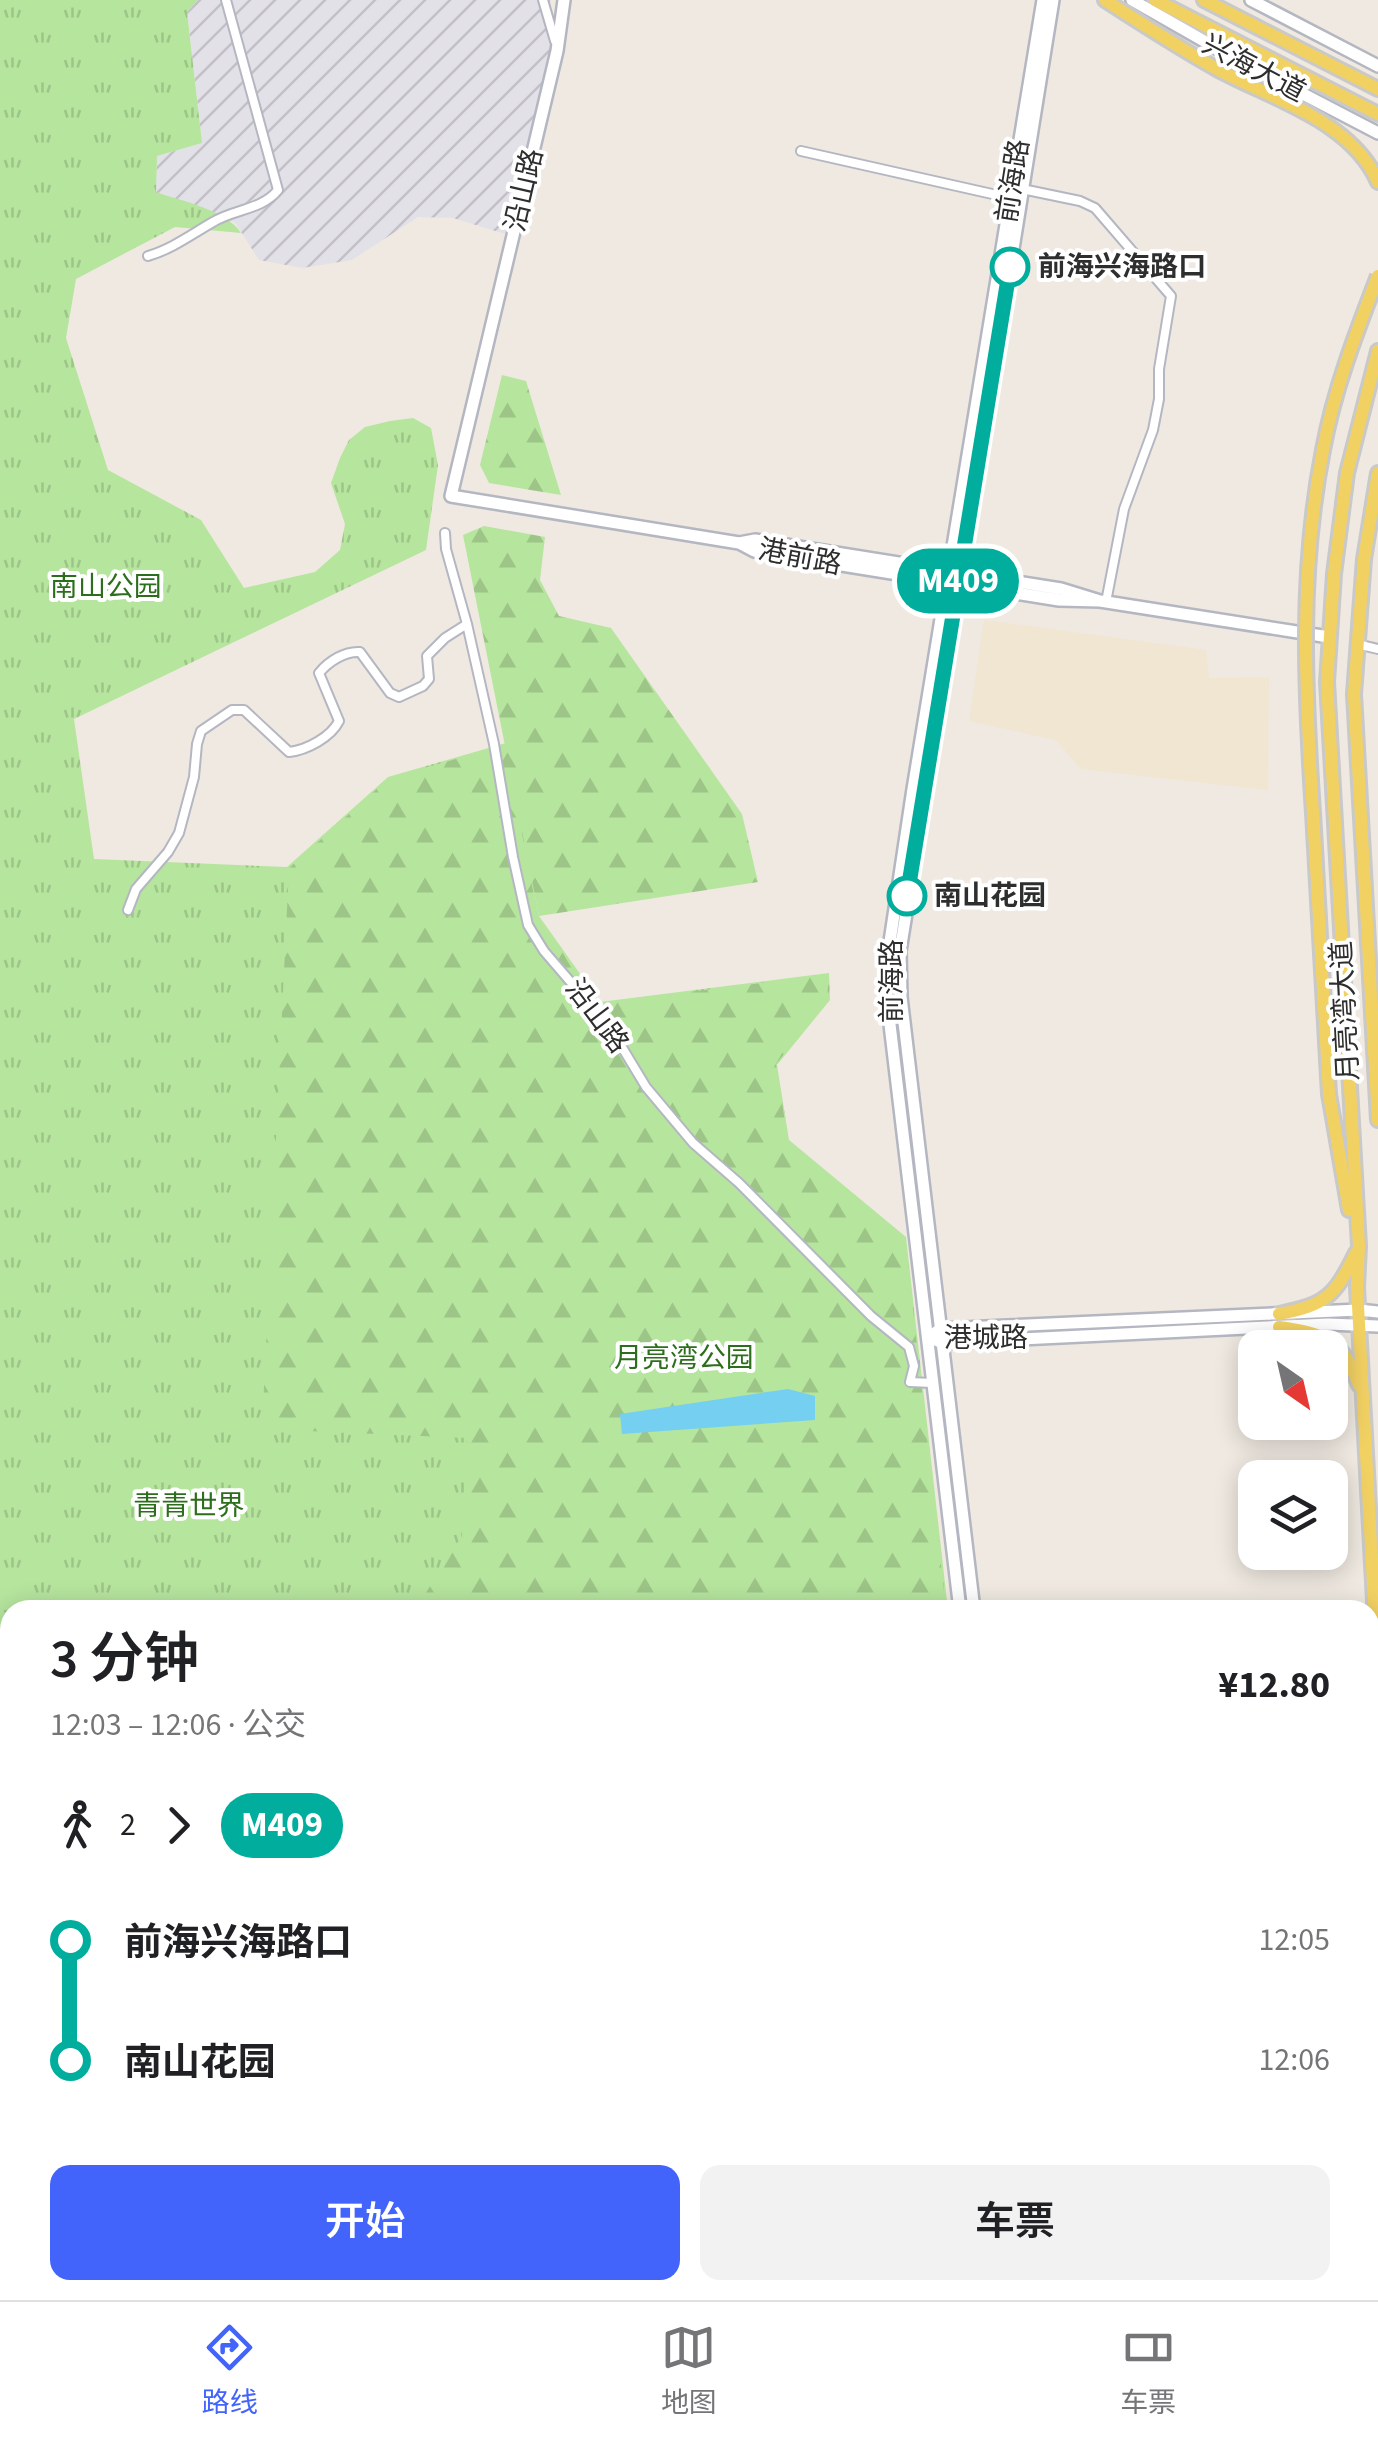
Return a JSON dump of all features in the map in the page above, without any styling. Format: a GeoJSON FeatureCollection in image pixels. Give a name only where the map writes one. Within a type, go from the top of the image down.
{"type":"FeatureCollection","features":[{"type":"Feature","properties":{"kind":"main road"},"geometry":{"type":"LineString","coordinates":[[1105,0],[1216,69],[1328,126],[1354,145],[1378,182]]}},
{"type":"Feature","properties":{"kind":"main road"},"geometry":{"type":"LineString","coordinates":[[1155,0],[1378,114]]}},
{"type":"Feature","properties":{"kind":"main road"},"geometry":{"type":"LineString","coordinates":[[1204,0],[1378,88]]}},
{"type":"Feature","properties":{"kind":"main road"},"geometry":{"type":"LineString","coordinates":[[1358,1231],[1350,1212],[1329,1094],[1304,666],[1308,553],[1316,484],[1348,356],[1378,276]]}},
{"type":"Feature","properties":{"kind":"main road","name":"月亮湾大道"},"geometry":{"type":"LineString","coordinates":[[1374,1600],[1359,1317],[1359,1246],[1328,712],[1329,637],[1347,473],[1378,352]]}},
{"type":"Feature","properties":{"kind":"main road","name":"月亮湾大道"},"geometry":{"type":"LineString","coordinates":[[1378,473],[1364,559],[1354,694],[1378,1120]]}},
{"type":"Feature","properties":{"kind":"main road"},"geometry":{"type":"LineString","coordinates":[[1279,1321],[1336,1290],[1359,1246]]}},
{"type":"Feature","properties":{"kind":"main road"},"geometry":{"type":"LineString","coordinates":[[1279,1321],[1333,1341],[1351,1364],[1364,1404]]}},
{"type":"Feature","properties":{"kind":"street"},"geometry":{"type":"LineString","coordinates":[[148,256],[216,220],[270,200],[278,190],[226,0]]}},
{"type":"Feature","properties":{"kind":"street"},"geometry":{"type":"LineString","coordinates":[[543,0],[557,50]]}},
{"type":"Feature","properties":{"kind":"street","name":"沿山路"},"geometry":{"type":"LineString","coordinates":[[451,496],[557,50],[564,0]]}},
{"type":"Feature","properties":{"kind":"street","name":"前海路"},"geometry":{"type":"LineString","coordinates":[[973,1600],[901,997],[900,951],[1010,198],[1043,0]]}},
{"type":"Feature","properties":{"kind":"street","name":"前海路"},"geometry":{"type":"LineString","coordinates":[[959,1600],[886,968],[1053,0]]}},
{"type":"Feature","properties":{"kind":"street","name":"兴海大道"},"geometry":{"type":"LineString","coordinates":[[1132,0],[1232,58],[1378,134]]}},
{"type":"Feature","properties":{"kind":"street"},"geometry":{"type":"LineString","coordinates":[[1251,0],[1378,66]]}},
{"type":"Feature","properties":{"kind":"street"},"geometry":{"type":"LineString","coordinates":[[801,151],[1010,198]]}},
{"type":"Feature","properties":{"kind":"street"},"geometry":{"type":"LineString","coordinates":[[1022,188],[1096,208],[1170,296],[1153,430],[1124,509],[1103,602]]}},
{"type":"Feature","properties":{"kind":"street","name":"港前路"},"geometry":{"type":"LineString","coordinates":[[451,496],[739,543],[756,540],[954,578],[1061,589],[1103,602],[1329,637]]}},
{"type":"Feature","properties":{"kind":"street","name":"沿山路"},"geometry":{"type":"LineString","coordinates":[[445,533],[494,744],[528,924],[544,951],[612,1029],[646,1087],[693,1143],[739,1183],[871,1316],[909,1347],[914,1366],[910,1382],[933,1383]]}},
{"type":"Feature","properties":{"kind":"street"},"geometry":{"type":"LineString","coordinates":[[128,910],[136,889],[179,833],[201,731],[232,710],[244,710],[290,752],[301,751],[334,730],[339,721],[319,672],[326,664],[360,652],[390,694],[399,697],[424,686],[429,679],[427,656],[444,638],[467,624]]}},
{"type":"Feature","properties":{"kind":"street"},"geometry":{"type":"LineString","coordinates":[[1356,644],[1378,649]]}},
{"type":"Feature","properties":{"kind":"street","name":"港城路"},"geometry":{"type":"LineString","coordinates":[[928,1336],[1359,1317],[1378,1312]]}},
{"type":"Feature","properties":{"kind":"street","name":"港城路"},"geometry":{"type":"LineString","coordinates":[[1359,1317],[1378,1326]]}},
{"type":"Feature","properties":{"kind":"shaded area"},"geometry":{"type":"Polygon","coordinates":[[[198,0],[550,0],[554,30],[532,136],[505,234],[453,218],[418,217],[352,260],[302,268],[259,260],[236,224],[224,216],[156,192],[157,156],[202,143],[187,12],[198,0]]]}},
{"type":"Feature","properties":{"kind":"shaded area"},"geometry":{"type":"Polygon","coordinates":[[[984,620],[1206,650],[1209,678],[1269,677],[1268,790],[1081,769],[1056,740],[969,721],[984,620]]]}},
{"type":"Feature","properties":{"kind":"green space"},"geometry":{"type":"Polygon","coordinates":[[[0,0],[198,0],[187,12],[202,143],[157,156],[156,192],[215,212],[241,233],[175,227],[76,279],[66,338],[108,470],[201,520],[244,588],[315,572],[340,550],[345,524],[331,483],[349,440],[365,427],[413,418],[431,428],[438,465],[426,550],[74,719],[94,859],[287,867],[388,777],[506,743],[539,916],[600,1002],[829,973],[830,1000],[777,1065],[789,1140],[906,1237],[947,1600],[0,1600],[0,0]]]}},
{"type":"Feature","properties":{"kind":"green space"},"geometry":{"type":"Polygon","coordinates":[[[502,375],[526,381],[561,495],[489,483],[480,465],[502,375]]]}},
{"type":"Feature","properties":{"kind":"green space"},"geometry":{"type":"Polygon","coordinates":[[[484,526],[545,537],[540,580],[559,616],[611,628],[742,814],[758,882],[539,916],[463,535],[484,526]]]}},
{"type":"Feature","properties":{"kind":"green space","name":"月亮湾公园"},"geometry":{"type":"Polygon","coordinates":[[[505,745],[538,917],[599,1003],[827,975],[828,999],[776,1064],[788,1141],[905,1237],[945,1600],[421,1600],[462,1536],[467,1438],[262,1429],[289,868],[389,778],[505,745]]]}},
{"type":"Feature","properties":{"kind":"water"},"geometry":{"type":"Polygon","coordinates":[[[788,1389],[815,1396],[815,1420],[622,1434],[620,1414],[788,1389]]]}},
{"type":"Feature","properties":{"kind":"bus line","name":"M409"},"geometry":{"type":"LineString","coordinates":[[907,896],[1010,267]]}},
{"type":"Feature","properties":{"kind":"place","name":"前海兴海路口"},"geometry":{"type":"Point","coordinates":[1010,267]}},
{"type":"Feature","properties":{"kind":"place","name":"南山花园"},"geometry":{"type":"Point","coordinates":[907,896]}},
{"type":"Feature","properties":{"kind":"park label","name":"南山公园"},"geometry":{"type":"Point","coordinates":[106,587]}},
{"type":"Feature","properties":{"kind":"park label","name":"青青世界"},"geometry":{"type":"Point","coordinates":[189,1506]}}]}
